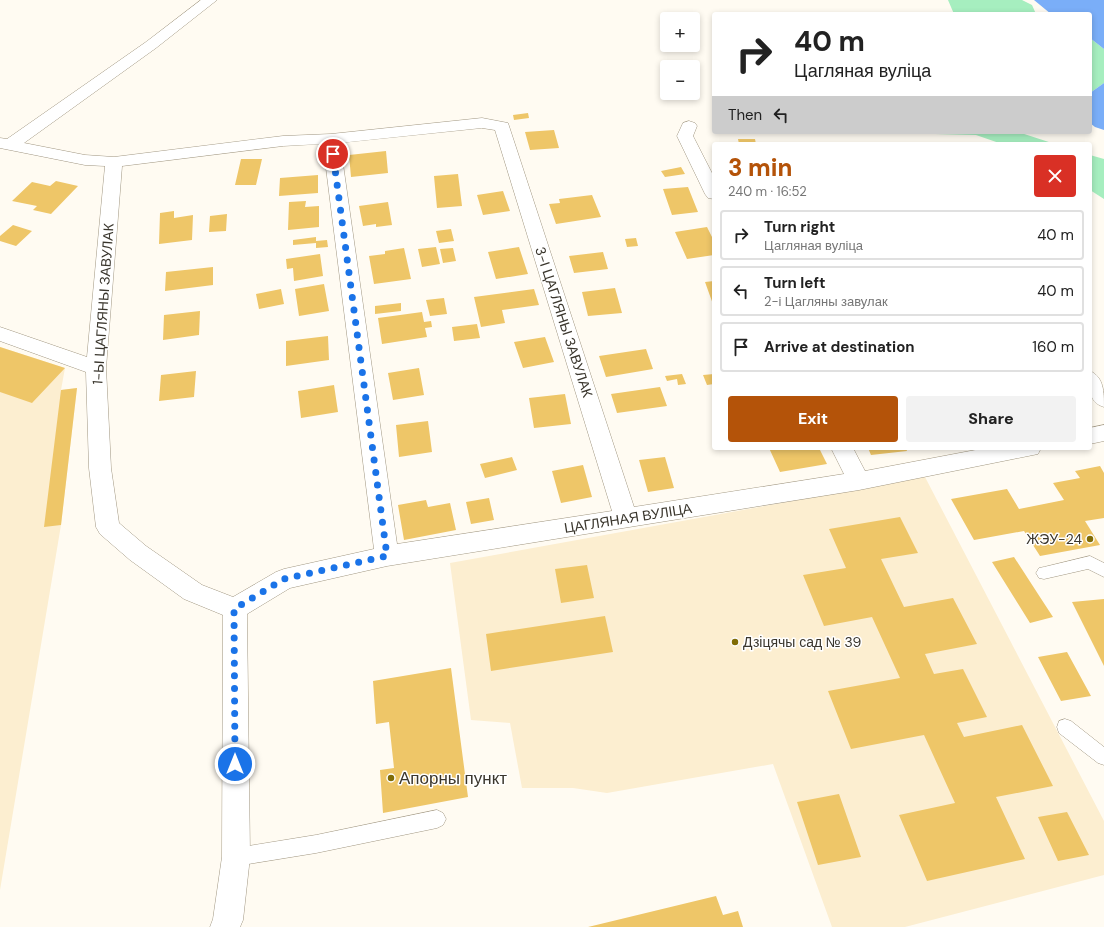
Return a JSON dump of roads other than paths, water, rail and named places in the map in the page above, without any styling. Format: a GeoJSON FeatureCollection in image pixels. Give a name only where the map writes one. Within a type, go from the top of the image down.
{"type":"FeatureCollection","features":[{"type":"Feature","properties":{"kind":"street"},"geometry":{"type":"LineString","coordinates":[[5,144],[151,44],[210,0]]}},
{"type":"Feature","properties":{"kind":"street","name":"3-І ЦАГЛЯНЫ ЗАВУЛАК"},"geometry":{"type":"LineString","coordinates":[[331,139],[482,123],[502,126],[626,518]]}},
{"type":"Feature","properties":{"kind":"street"},"geometry":{"type":"LineString","coordinates":[[689,126],[685,136],[712,190]]}},
{"type":"Feature","properties":{"kind":"street"},"geometry":{"type":"LineString","coordinates":[[5,144],[85,160],[114,162],[283,141],[331,139],[387,556]]}},
{"type":"Feature","properties":{"kind":"street","name":"1-Ы ЦАГЛЯНЫ ЗАВУЛАК"},"geometry":{"type":"LineString","coordinates":[[114,162],[96,368],[100,468],[108,527],[138,553],[193,592],[234,609]]}},
{"type":"Feature","properties":{"kind":"street"},"geometry":{"type":"LineString","coordinates":[[0,334],[96,368]]}},
{"type":"Feature","properties":{"kind":"street"},"geometry":{"type":"LineString","coordinates":[[1092,382],[1104,399]]}},
{"type":"Feature","properties":{"kind":"street"},"geometry":{"type":"LineString","coordinates":[[1092,436],[1104,433]]}},
{"type":"Feature","properties":{"kind":"street"},"geometry":{"type":"LineString","coordinates":[[843,450],[859,481]]}},
{"type":"Feature","properties":{"kind":"street","name":"ЦАГЛЯНАЯ ВУЛІЦА"},"geometry":{"type":"LineString","coordinates":[[234,609],[284,579],[387,556],[859,481],[1020,450]]}},
{"type":"Feature","properties":{"kind":"street"},"geometry":{"type":"LineString","coordinates":[[225,927],[228,920],[236,857],[234,609]]}},
{"type":"Feature","properties":{"kind":"lane"},"geometry":{"type":"LineString","coordinates":[[1044,572],[1090,562],[1104,571]]}},
{"type":"Feature","properties":{"kind":"lane"},"geometry":{"type":"LineString","coordinates":[[1065,727],[1104,757]]}},
{"type":"Feature","properties":{"kind":"lane"},"geometry":{"type":"LineString","coordinates":[[236,857],[316,844],[437,820]]}},
{"type":"Feature","properties":{"kind":"water"},"geometry":{"type":"Polygon","coordinates":[[[1034,0],[1104,0],[1104,49],[1092,40],[1092,12],[1049,12],[1034,0]]]}},
{"type":"Feature","properties":{"kind":"water"},"geometry":{"type":"Polygon","coordinates":[[[1104,83],[1104,130],[1092,125],[1092,92],[1104,83]]]}},
{"type":"Feature","properties":{"kind":"place","name":"ЖЭУ-24"},"geometry":{"type":"Point","coordinates":[1090,539]}},
{"type":"Feature","properties":{"kind":"place","name":"Дзіцячы сад № 39"},"geometry":{"type":"Point","coordinates":[735,642]}},
{"type":"Feature","properties":{"kind":"place","name":"Апорны пункт"},"geometry":{"type":"Point","coordinates":[391,778]}}]}
